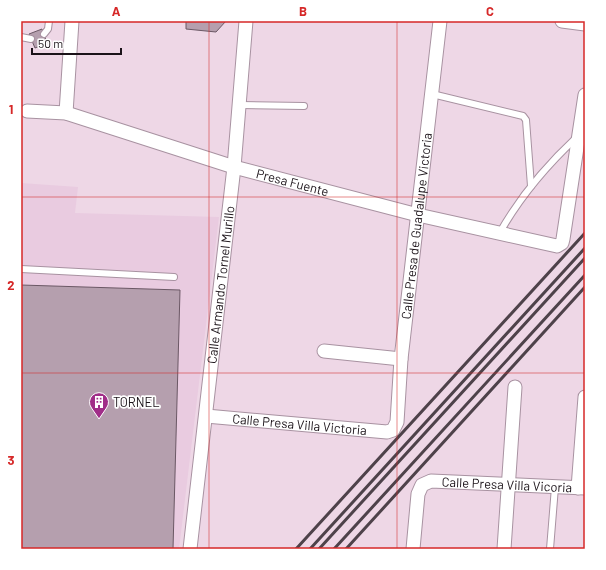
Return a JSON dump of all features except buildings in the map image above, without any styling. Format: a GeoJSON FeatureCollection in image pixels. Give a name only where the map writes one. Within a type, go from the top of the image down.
{"type":"FeatureCollection","features":[{"type":"Feature","properties":{"kind":"street"},"geometry":{"type":"LineString","coordinates":[[66,113],[72,21]]}},
{"type":"Feature","properties":{"kind":"street","name":"Calle Armando Tornel Murillo"},"geometry":{"type":"LineString","coordinates":[[190,549],[234,167],[246,21]]}},
{"type":"Feature","properties":{"kind":"street","name":"Calle Presa de Guadalupe Victoria"},"geometry":{"type":"LineString","coordinates":[[393,430],[397,422],[401,359],[440,21]]}},
{"type":"Feature","properties":{"kind":"street"},"geometry":{"type":"LineString","coordinates":[[562,21],[585,24]]}},
{"type":"Feature","properties":{"kind":"street"},"geometry":{"type":"LineString","coordinates":[[579,134],[585,95]]}},
{"type":"Feature","properties":{"kind":"street","name":"Presa Fuente"},"geometry":{"type":"LineString","coordinates":[[27,111],[66,113],[234,167],[499,234],[557,246],[562,243],[579,134]]}},
{"type":"Feature","properties":{"kind":"street"},"geometry":{"type":"LineString","coordinates":[[324,351],[401,359]]}},
{"type":"Feature","properties":{"kind":"street"},"geometry":{"type":"LineString","coordinates":[[504,549],[515,387]]}},
{"type":"Feature","properties":{"kind":"street"},"geometry":{"type":"LineString","coordinates":[[582,488],[585,397]]}},
{"type":"Feature","properties":{"kind":"street","name":"Calle Presa Villa Victoria"},"geometry":{"type":"LineString","coordinates":[[206,416],[387,432],[393,430]]}},
{"type":"Feature","properties":{"kind":"street","name":"Calle Presa Villa Vicoria"},"geometry":{"type":"LineString","coordinates":[[413,549],[418,494],[422,485],[431,481],[582,488]]}},
{"type":"Feature","properties":{"kind":"lane"},"geometry":{"type":"LineString","coordinates":[[44,34],[48,29],[49,21]]}},
{"type":"Feature","properties":{"kind":"lane"},"geometry":{"type":"LineString","coordinates":[[21,37],[31,39]]}},
{"type":"Feature","properties":{"kind":"lane"},"geometry":{"type":"LineString","coordinates":[[432,94],[523,116],[526,120],[532,186]]}},
{"type":"Feature","properties":{"kind":"lane"},"geometry":{"type":"LineString","coordinates":[[240,104],[304,106]]}},
{"type":"Feature","properties":{"kind":"lane"},"geometry":{"type":"LineString","coordinates":[[499,234],[532,186],[562,151],[579,134]]}},
{"type":"Feature","properties":{"kind":"lane"},"geometry":{"type":"LineString","coordinates":[[21,269],[174,277]]}},
{"type":"Feature","properties":{"kind":"lane"},"geometry":{"type":"LineString","coordinates":[[550,549],[555,487]]}},
{"type":"Feature","properties":{"kind":"shaded area","name":"TORNEL"},"geometry":{"type":"Polygon","coordinates":[[[21,183],[78,187],[75,213],[219,217],[179,549],[21,549],[21,183]]]}},
{"type":"Feature","properties":{"kind":"railway"},"geometry":{"type":"LineString","coordinates":[[296,549],[585,233]]}},
{"type":"Feature","properties":{"kind":"railway"},"geometry":{"type":"LineString","coordinates":[[310,549],[585,248]]}},
{"type":"Feature","properties":{"kind":"railway"},"geometry":{"type":"LineString","coordinates":[[319,549],[585,258]]}},
{"type":"Feature","properties":{"kind":"railway"},"geometry":{"type":"LineString","coordinates":[[334,549],[585,275]]}},
{"type":"Feature","properties":{"kind":"railway"},"geometry":{"type":"LineString","coordinates":[[346,549],[585,287]]}},
{"type":"Feature","properties":{"kind":"place","name":"TORNEL"},"geometry":{"type":"Point","coordinates":[99,419]}}]}
